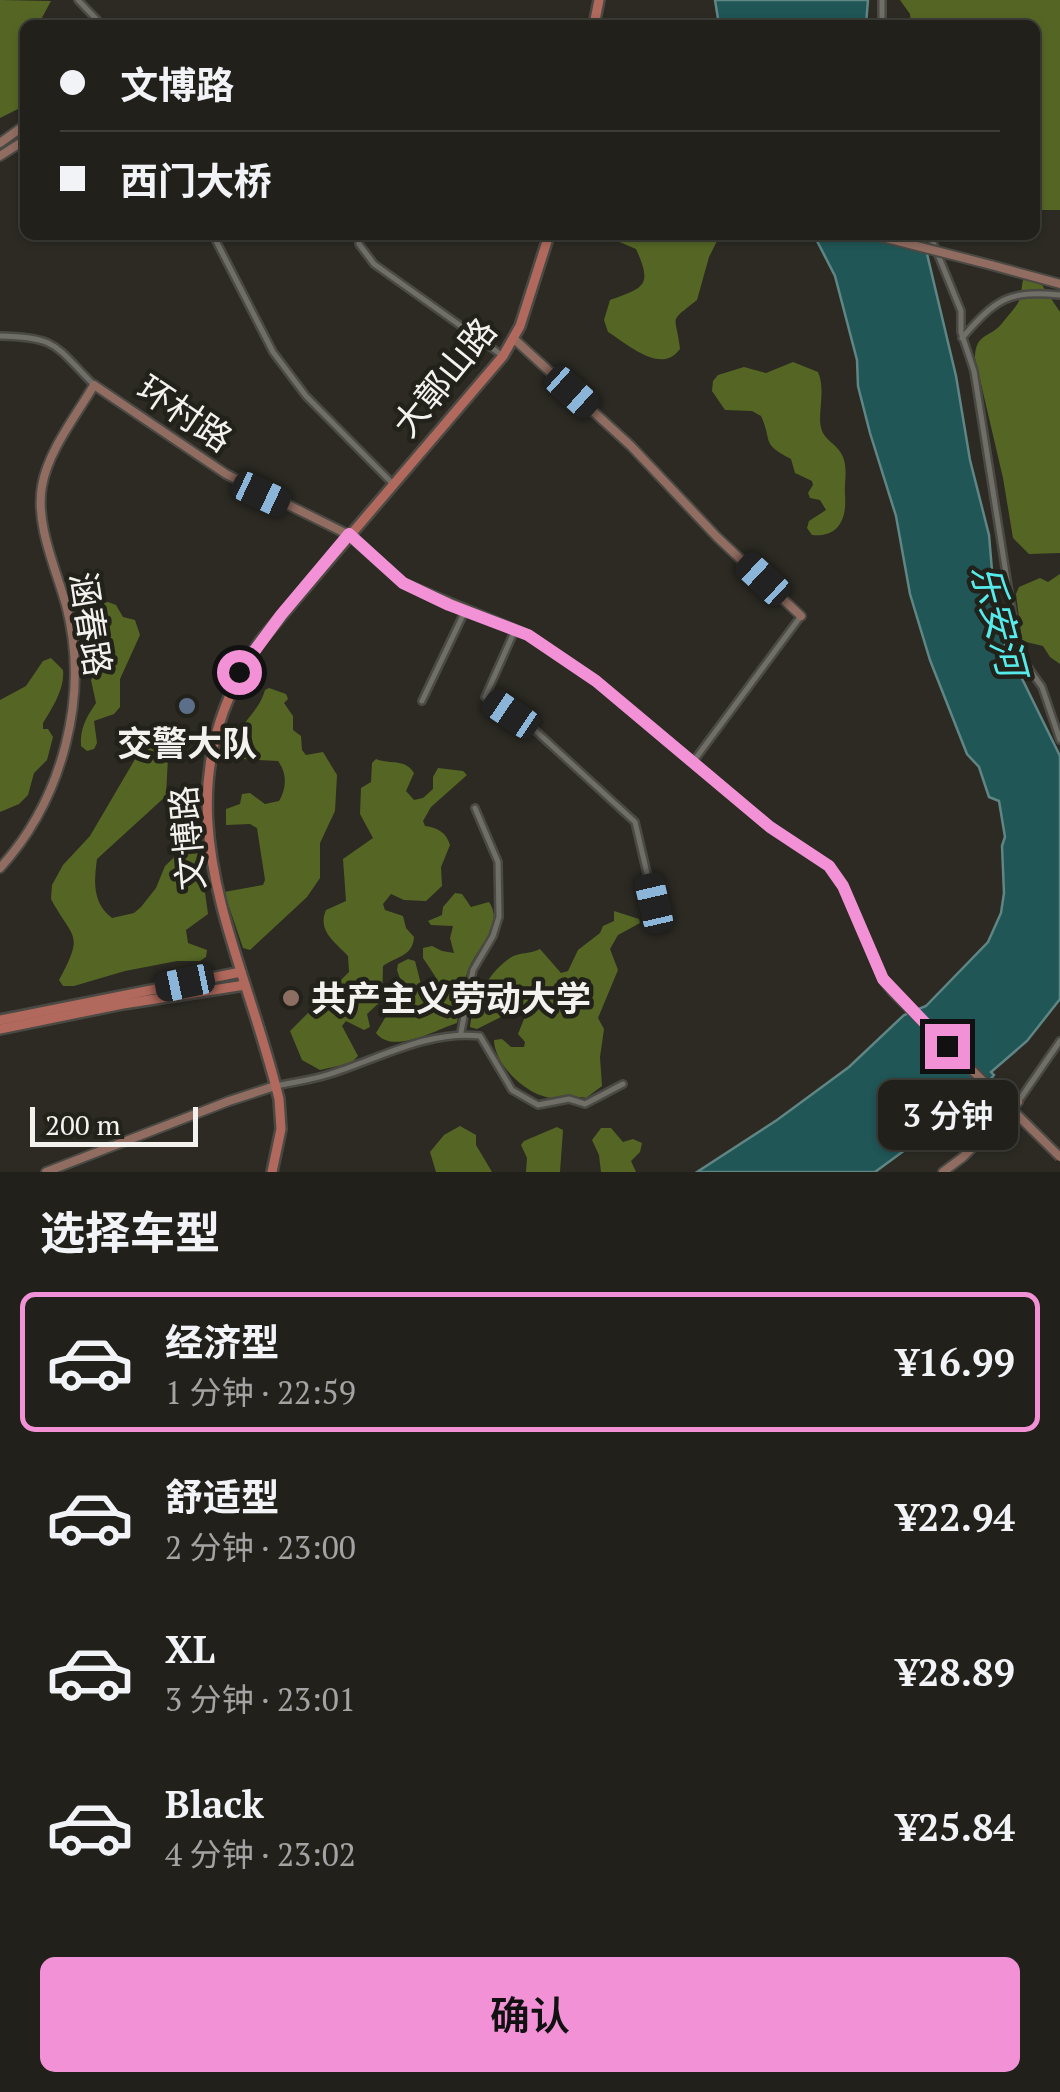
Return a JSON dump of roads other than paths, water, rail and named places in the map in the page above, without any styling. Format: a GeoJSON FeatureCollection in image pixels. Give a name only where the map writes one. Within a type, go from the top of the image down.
{"type":"FeatureCollection","features":[{"type":"Feature","properties":{"kind":"main road","name":"大鄣山路"},"geometry":{"type":"LineString","coordinates":[[349,534],[503,356],[520,326],[547,240]]}},
{"type":"Feature","properties":{"kind":"main road","name":"文博路"},"geometry":{"type":"LineString","coordinates":[[272,1172],[281,1129],[276,1086],[214,884],[206,786],[215,732],[239,672],[349,534]]}},
{"type":"Feature","properties":{"kind":"main road"},"geometry":{"type":"LineString","coordinates":[[0,1020],[242,972]]}},
{"type":"Feature","properties":{"kind":"main road"},"geometry":{"type":"LineString","coordinates":[[0,1029],[245,985]]}},
{"type":"Feature","properties":{"kind":"street"},"geometry":{"type":"LineString","coordinates":[[78,0],[97,20]]}},
{"type":"Feature","properties":{"kind":"street"},"geometry":{"type":"LineString","coordinates":[[216,240],[274,352],[306,396],[393,484]]}},
{"type":"Feature","properties":{"kind":"street"},"geometry":{"type":"LineString","coordinates":[[359,240],[374,264],[503,356]]}},
{"type":"Feature","properties":{"kind":"street"},"geometry":{"type":"LineString","coordinates":[[894,240],[1060,284]]}},
{"type":"Feature","properties":{"kind":"street"},"geometry":{"type":"LineString","coordinates":[[932,240],[961,311],[962,338],[974,371],[1017,642],[1025,663],[1042,687],[1060,740]]}},
{"type":"Feature","properties":{"kind":"street"},"geometry":{"type":"LineString","coordinates":[[962,338],[1003,299],[1028,292],[1060,294]]}},
{"type":"Feature","properties":{"kind":"street","name":"环村路"},"geometry":{"type":"LineString","coordinates":[[0,336],[52,342],[94,385],[226,474],[349,534],[403,583],[528,635],[596,681],[770,827],[819,858],[837,875],[883,979],[893,992],[1060,1158]]}},
{"type":"Feature","properties":{"kind":"street"},"geometry":{"type":"LineString","coordinates":[[513,338],[631,446],[717,537],[801,616],[692,762]]}},
{"type":"Feature","properties":{"kind":"street","name":"涵春路"},"geometry":{"type":"LineString","coordinates":[[0,868],[30,830],[70,730],[75,658],[68,612],[42,516],[41,490],[48,464],[94,385]]}},
{"type":"Feature","properties":{"kind":"street"},"geometry":{"type":"LineString","coordinates":[[422,702],[465,611]]}},
{"type":"Feature","properties":{"kind":"street"},"geometry":{"type":"LineString","coordinates":[[515,630],[485,697],[537,732],[635,822],[654,919]]}},
{"type":"Feature","properties":{"kind":"street"},"geometry":{"type":"LineString","coordinates":[[461,1034],[474,970],[499,917],[498,862],[475,808]]}},
{"type":"Feature","properties":{"kind":"street"},"geometry":{"type":"LineString","coordinates":[[46,1172],[228,1101],[328,1075],[400,1048],[461,1034],[480,1036],[512,1090],[527,1102],[538,1105],[569,1099],[585,1104],[623,1084]]}},
{"type":"Feature","properties":{"kind":"street"},"geometry":{"type":"LineString","coordinates":[[943,1172],[1018,1102],[1060,1041]]}},
{"type":"Feature","properties":{"kind":"water"},"geometry":{"type":"Polygon","coordinates":[[[715,0],[868,0],[866,20],[718,20],[715,0]]]}},
{"type":"Feature","properties":{"kind":"water","name":"乐安河"},"geometry":{"type":"Polygon","coordinates":[[[817,240],[924,240],[989,535],[994,594],[1004,642],[1060,756],[1060,999],[1027,1041],[991,1072],[994,1075],[973,1100],[875,1172],[697,1172],[849,1067],[904,1015],[926,1006],[988,942],[1001,913],[1005,837],[999,801],[989,797],[979,767],[967,754],[930,660],[910,594],[896,516],[858,386],[857,360],[835,276],[817,240]]]}},
{"type":"Feature","properties":{"kind":"place","name":"交警大队"},"geometry":{"type":"Point","coordinates":[187,706]}},
{"type":"Feature","properties":{"kind":"place","name":"共产主义劳动大学"},"geometry":{"type":"Point","coordinates":[291,998]}}]}
